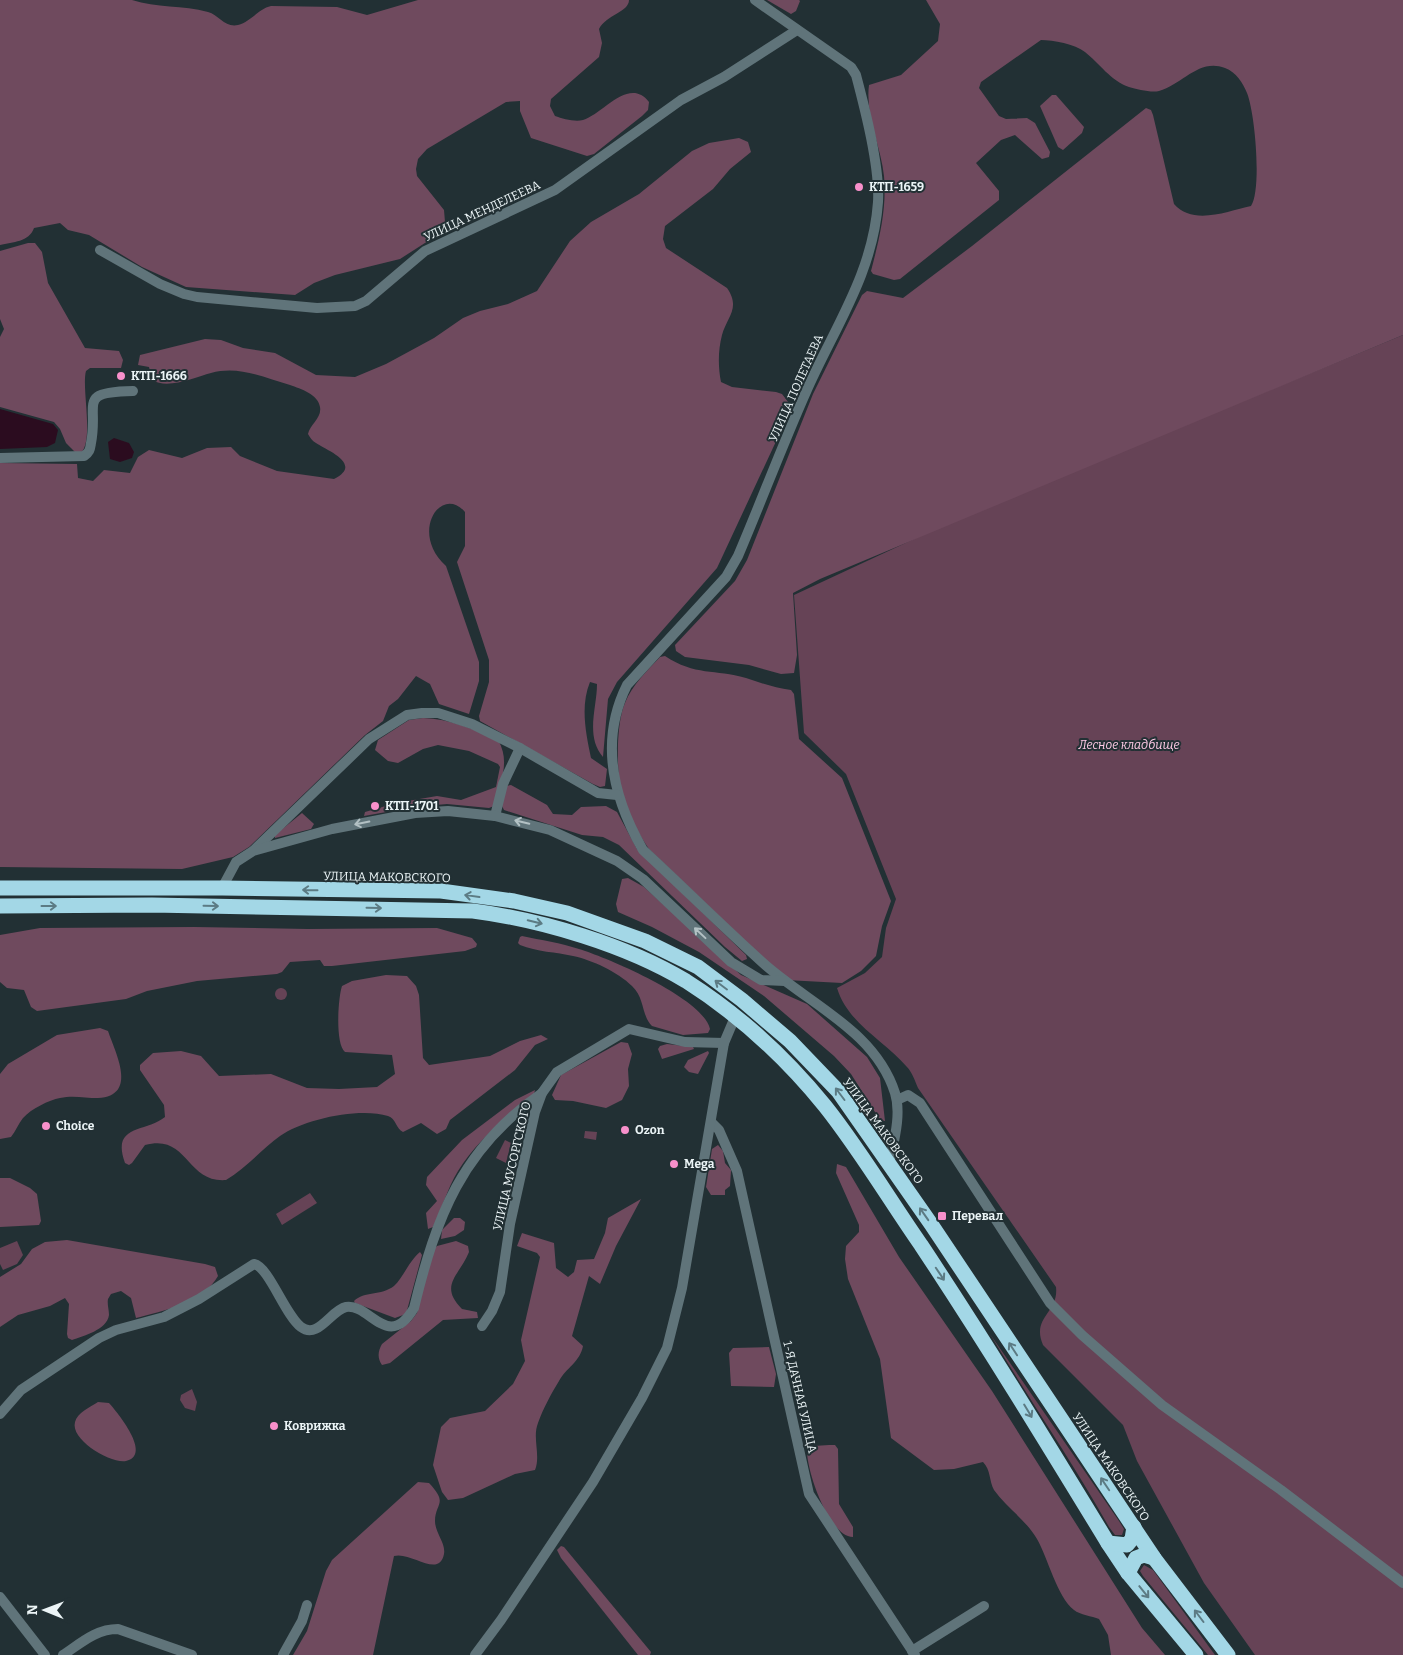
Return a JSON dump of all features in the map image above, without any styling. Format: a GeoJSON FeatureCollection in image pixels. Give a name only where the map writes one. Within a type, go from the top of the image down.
{"type":"FeatureCollection","features":[{"type":"Feature","properties":{"kind":"highway","name":"УЛИЦА МАКОВСКОГО"},"geometry":{"type":"LineString","coordinates":[[0,888],[222,888],[440,892],[514,901],[568,914],[646,941],[698,967],[742,1000],[790,1042],[838,1091],[890,1165],[1154,1558],[1228,1655]]}},
{"type":"Feature","properties":{"kind":"highway"},"geometry":{"type":"LineString","coordinates":[[0,906],[152,905],[438,909],[510,916],[557,928],[635,956],[685,981],[735,1017],[784,1060],[825,1106],[874,1175],[999,1364],[1108,1544],[1128,1573],[1196,1655]]}},
{"type":"Feature","properties":{"kind":"highway"},"geometry":{"type":"LineString","coordinates":[[1108,1544],[1127,1545],[1132,1539],[1134,1528]]}},
{"type":"Feature","properties":{"kind":"highway"},"geometry":{"type":"LineString","coordinates":[[1128,1573],[1136,1558],[1144,1555],[1154,1558]]}},
{"type":"Feature","properties":{"kind":"street","name":"УЛИЦА ПОЛЕТАЕВА"},"geometry":{"type":"LineString","coordinates":[[755,0],[851,67],[856,75],[873,153],[878,201],[864,273],[806,391],[738,556],[726,577],[627,685],[618,702],[612,735],[617,794],[630,828],[643,850],[785,981],[847,1027],[873,1051],[890,1080],[897,1100]]}},
{"type":"Feature","properties":{"kind":"street","name":"УЛИЦА МЕНДЕЛЕЕВА"},"geometry":{"type":"LineString","coordinates":[[100,250],[138,273],[184,294],[317,308],[355,306],[366,301],[424,251],[556,190],[681,100],[724,77],[797,30]]}},
{"type":"Feature","properties":{"kind":"street"},"geometry":{"type":"LineString","coordinates":[[0,458],[84,456],[90,450],[95,427],[91,408],[94,400],[104,394],[133,392]]}},
{"type":"Feature","properties":{"kind":"street"},"geometry":{"type":"LineString","coordinates":[[222,888],[236,862],[253,851],[369,739],[407,715],[438,713],[472,724],[520,748],[598,793],[617,794]]}},
{"type":"Feature","properties":{"kind":"street"},"geometry":{"type":"LineString","coordinates":[[495,816],[503,784],[520,748]]}},
{"type":"Feature","properties":{"kind":"street"},"geometry":{"type":"LineString","coordinates":[[253,851],[332,829],[415,813],[448,811],[495,816],[550,830],[617,861],[643,879],[731,962],[760,980],[785,981]]}},
{"type":"Feature","properties":{"kind":"street"},"geometry":{"type":"LineString","coordinates":[[475,1655],[501,1620],[592,1482],[642,1398],[667,1348],[682,1288],[724,1043],[735,1017]]}},
{"type":"Feature","properties":{"kind":"street","name":"УЛИЦА МУСОРГСКОГО"},"geometry":{"type":"LineString","coordinates":[[482,1326],[492,1312],[500,1292],[510,1224],[542,1092],[557,1072],[629,1029],[685,1042],[724,1043]]}},
{"type":"Feature","properties":{"kind":"street"},"geometry":{"type":"LineString","coordinates":[[0,1414],[21,1390],[99,1338],[116,1330],[164,1317],[199,1299],[254,1264],[262,1267],[283,1304],[299,1326],[305,1330],[315,1329],[336,1312],[346,1307],[354,1307],[385,1326],[395,1325],[406,1320],[414,1308],[438,1225],[469,1163],[493,1133],[542,1092]]}},
{"type":"Feature","properties":{"kind":"street"},"geometry":{"type":"LineString","coordinates":[[890,1165],[897,1100],[908,1096],[920,1103],[1050,1303],[1082,1335],[1162,1405],[1281,1490],[1403,1583]]}},
{"type":"Feature","properties":{"kind":"street","name":"1-Я ДАЧНАЯ УЛИЦА"},"geometry":{"type":"LineString","coordinates":[[711,1122],[719,1130],[737,1171],[809,1494],[914,1653]]}},
{"type":"Feature","properties":{"kind":"street"},"geometry":{"type":"LineString","coordinates":[[0,1597],[45,1655]]}},
{"type":"Feature","properties":{"kind":"street"},"geometry":{"type":"LineString","coordinates":[[283,1655],[302,1621],[307,1605]]}},
{"type":"Feature","properties":{"kind":"street"},"geometry":{"type":"LineString","coordinates":[[914,1653],[984,1606]]}},
{"type":"Feature","properties":{"kind":"street"},"geometry":{"type":"LineString","coordinates":[[64,1655],[96,1633],[105,1630],[118,1630],[192,1655]]}},
{"type":"Feature","properties":{"kind":"green space","name":"Лесное кладбище"},"geometry":{"type":"Polygon","coordinates":[[[1403,335],[1403,1655],[1255,1655],[1204,1583],[1137,1461],[1123,1425],[1043,1345],[1040,1328],[1054,1303],[1056,1287],[918,1088],[909,1069],[858,1022],[842,1001],[837,988],[865,973],[882,957],[886,928],[896,899],[846,774],[804,733],[794,595],[955,520],[1403,335]]]}},
{"type":"Feature","properties":{"kind":"green space"},"geometry":{"type":"Polygon","coordinates":[[[283,988],[286,989],[286,999],[279,1000],[276,999],[275,992],[276,989],[283,988]]]}},
{"type":"Feature","properties":{"kind":"green space"},"geometry":{"type":"Polygon","coordinates":[[[585,1131],[597,1132],[596,1140],[584,1138],[585,1131]]]}},
{"type":"Feature","properties":{"kind":"green space"},"geometry":{"type":"Polygon","coordinates":[[[505,1140],[511,1143],[506,1163],[496,1158],[505,1140]]]}},
{"type":"Feature","properties":{"kind":"green space"},"geometry":{"type":"Polygon","coordinates":[[[310,1193],[317,1203],[282,1225],[276,1214],[310,1193]]]}},
{"type":"Feature","properties":{"kind":"green space"},"geometry":{"type":"Polygon","coordinates":[[[17,1241],[23,1255],[17,1264],[3,1270],[0,1264],[0,1248],[17,1241]]]}},
{"type":"Feature","properties":{"kind":"green space"},"geometry":{"type":"Polygon","coordinates":[[[990,1334],[1119,1521],[1124,1529],[1122,1535],[1115,1535],[1109,1527],[990,1334]]]}},
{"type":"Feature","properties":{"kind":"green space"},"geometry":{"type":"Polygon","coordinates":[[[192,1389],[197,1402],[195,1411],[185,1408],[180,1400],[181,1395],[192,1389]]]}},
{"type":"Feature","properties":{"kind":"green space"},"geometry":{"type":"Polygon","coordinates":[[[1144,1565],[1153,1570],[1215,1655],[1208,1655],[1143,1576],[1140,1571],[1144,1565]]]}},
{"type":"Feature","properties":{"kind":"shaded area"},"geometry":{"type":"Polygon","coordinates":[[[0,0],[132,0],[141,3],[208,12],[229,25],[238,25],[271,6],[337,7],[367,15],[418,0],[629,0],[625,8],[602,24],[599,29],[602,43],[599,57],[551,99],[550,106],[555,116],[580,121],[616,99],[633,93],[641,95],[649,102],[648,110],[594,154],[587,156],[531,138],[520,111],[520,101],[506,102],[427,149],[418,159],[417,176],[444,210],[445,222],[439,234],[400,259],[335,275],[314,283],[295,295],[186,287],[142,267],[89,235],[68,230],[60,223],[34,228],[32,233],[24,239],[0,245],[0,0]]]}},
{"type":"Feature","properties":{"kind":"shaded area"},"geometry":{"type":"Polygon","coordinates":[[[767,0],[800,1],[796,11],[791,14],[767,0]]]}},
{"type":"Feature","properties":{"kind":"shaded area"},"geometry":{"type":"Polygon","coordinates":[[[926,0],[1403,0],[1403,335],[820,579],[793,593],[797,655],[794,673],[781,674],[749,665],[685,657],[676,651],[675,645],[735,581],[747,560],[813,394],[862,295],[867,291],[903,298],[972,246],[1146,108],[1151,110],[1153,115],[1174,204],[1182,211],[1201,216],[1251,206],[1254,197],[1257,168],[1253,117],[1245,89],[1233,72],[1225,68],[1207,66],[1191,73],[1168,88],[1152,92],[1129,87],[1116,81],[1081,49],[1064,43],[1041,40],[981,82],[979,88],[999,116],[1006,119],[1027,118],[1035,123],[1050,152],[1049,157],[1042,159],[1015,135],[1001,140],[976,163],[999,191],[999,200],[900,279],[894,280],[873,274],[871,271],[882,224],[885,188],[882,165],[869,108],[869,85],[901,75],[938,41],[940,24],[926,0]]]}},
{"type":"Feature","properties":{"kind":"shaded area"},"geometry":{"type":"Polygon","coordinates":[[[1052,95],[1056,95],[1084,127],[1082,133],[1063,150],[1058,147],[1040,106],[1052,95]]]}},
{"type":"Feature","properties":{"kind":"shaded area"},"geometry":{"type":"Polygon","coordinates":[[[739,138],[748,142],[751,152],[730,169],[713,189],[665,226],[663,239],[666,248],[727,288],[731,295],[733,301],[732,312],[724,329],[720,347],[721,382],[732,387],[782,394],[792,407],[717,568],[617,682],[608,699],[603,757],[594,740],[593,731],[597,684],[590,682],[585,701],[586,730],[591,758],[607,769],[605,786],[600,787],[593,784],[480,721],[479,716],[489,682],[489,660],[457,562],[465,546],[465,512],[456,505],[447,504],[439,508],[433,516],[429,527],[430,540],[435,553],[446,566],[479,662],[479,681],[469,714],[439,704],[430,684],[416,676],[398,699],[389,706],[383,721],[365,735],[249,847],[233,857],[182,869],[0,867],[0,463],[77,464],[78,478],[93,481],[104,470],[130,473],[138,457],[149,450],[182,458],[207,448],[231,447],[240,456],[277,471],[334,479],[342,473],[345,468],[344,463],[340,458],[313,441],[308,434],[320,411],[319,402],[313,395],[299,388],[242,371],[221,371],[190,380],[166,384],[158,383],[152,380],[149,367],[138,365],[140,355],[205,339],[221,340],[243,348],[275,353],[316,375],[355,377],[386,364],[434,338],[463,318],[480,311],[508,304],[537,291],[570,241],[591,222],[639,194],[692,151],[709,143],[739,138]]]}},
{"type":"Feature","properties":{"kind":"shaded area"},"geometry":{"type":"Polygon","coordinates":[[[28,243],[35,243],[42,252],[48,283],[85,348],[119,351],[123,360],[121,368],[90,368],[86,371],[86,441],[83,450],[78,455],[66,443],[60,429],[54,422],[0,407],[0,337],[4,329],[0,319],[0,251],[28,243]]]}},
{"type":"Feature","properties":{"kind":"shaded area"},"geometry":{"type":"Polygon","coordinates":[[[0,409],[53,424],[58,430],[55,443],[47,447],[0,449],[0,409]]]}},
{"type":"Feature","properties":{"kind":"shaded area"},"geometry":{"type":"Polygon","coordinates":[[[114,438],[129,443],[134,452],[132,458],[120,462],[110,459],[108,442],[114,438]]]}},
{"type":"Feature","properties":{"kind":"shaded area"},"geometry":{"type":"Polygon","coordinates":[[[665,656],[686,667],[735,675],[774,687],[791,690],[794,694],[799,739],[842,778],[891,901],[882,926],[876,956],[861,971],[842,983],[786,980],[649,849],[633,823],[626,808],[620,785],[618,748],[622,712],[632,690],[640,679],[660,657],[665,656]]]}},
{"type":"Feature","properties":{"kind":"shaded area"},"geometry":{"type":"Polygon","coordinates":[[[423,718],[452,722],[498,740],[504,756],[504,764],[494,806],[489,808],[447,804],[414,807],[364,816],[365,812],[396,803],[437,796],[461,800],[496,787],[500,767],[498,764],[469,751],[438,745],[423,749],[398,763],[388,761],[375,750],[378,740],[409,720],[423,718]]]}},
{"type":"Feature","properties":{"kind":"shaded area"},"geometry":{"type":"Polygon","coordinates":[[[511,785],[547,805],[553,814],[572,815],[581,807],[606,806],[617,812],[637,849],[746,955],[747,959],[742,961],[725,947],[619,845],[603,837],[582,835],[504,810],[502,806],[506,786],[511,785]]]}},
{"type":"Feature","properties":{"kind":"shaded area"},"geometry":{"type":"Polygon","coordinates":[[[302,813],[314,824],[311,829],[275,838],[275,835],[302,813]]]}},
{"type":"Feature","properties":{"kind":"shaded area"},"geometry":{"type":"Polygon","coordinates":[[[628,878],[644,887],[741,975],[807,1004],[867,1057],[880,1078],[885,1121],[880,1120],[851,1074],[834,1056],[764,996],[699,952],[652,927],[618,912],[616,904],[622,879],[628,878]]]}},
{"type":"Feature","properties":{"kind":"shaded area"},"geometry":{"type":"Polygon","coordinates":[[[194,927],[308,929],[437,928],[472,938],[477,944],[476,947],[465,951],[332,966],[324,966],[320,960],[290,962],[282,972],[277,974],[197,981],[147,991],[126,999],[37,1011],[31,1007],[24,990],[7,988],[0,982],[0,935],[40,928],[194,927]]]}},
{"type":"Feature","properties":{"kind":"shaded area"},"geometry":{"type":"Polygon","coordinates":[[[522,936],[579,949],[611,961],[653,981],[673,992],[704,1017],[710,1029],[708,1033],[683,1035],[652,1026],[646,1017],[636,991],[620,976],[604,967],[580,958],[520,945],[518,943],[522,936]]]}},
{"type":"Feature","properties":{"kind":"shaded area"},"geometry":{"type":"Polygon","coordinates":[[[386,975],[407,976],[416,986],[419,995],[423,1058],[429,1065],[490,1056],[520,1041],[541,1035],[548,1039],[535,1045],[515,1070],[450,1120],[446,1129],[437,1134],[421,1123],[403,1132],[393,1119],[388,1116],[363,1113],[348,1114],[317,1120],[290,1130],[273,1141],[226,1180],[213,1179],[203,1174],[179,1152],[170,1146],[159,1143],[145,1145],[132,1163],[129,1165],[125,1163],[122,1150],[126,1136],[132,1131],[165,1117],[164,1105],[140,1070],[140,1065],[153,1053],[181,1051],[201,1056],[219,1076],[271,1074],[307,1088],[377,1087],[395,1074],[392,1055],[345,1052],[340,1040],[339,1000],[342,986],[352,981],[386,975]]]}},
{"type":"Feature","properties":{"kind":"shaded area"},"geometry":{"type":"Polygon","coordinates":[[[100,1028],[108,1031],[119,1061],[121,1081],[118,1090],[110,1095],[98,1098],[65,1097],[46,1103],[23,1118],[11,1137],[0,1139],[0,1074],[8,1064],[57,1035],[100,1028]]]}},
{"type":"Feature","properties":{"kind":"shaded area"},"geometry":{"type":"Polygon","coordinates":[[[621,1042],[628,1043],[632,1054],[628,1069],[629,1086],[622,1100],[606,1108],[573,1101],[555,1100],[552,1095],[561,1075],[621,1042]]]}},
{"type":"Feature","properties":{"kind":"shaded area"},"geometry":{"type":"Polygon","coordinates":[[[667,1044],[693,1047],[694,1049],[662,1059],[658,1049],[660,1046],[667,1044]]]}},
{"type":"Feature","properties":{"kind":"shaded area"},"geometry":{"type":"Polygon","coordinates":[[[708,1051],[709,1053],[698,1074],[689,1072],[684,1067],[688,1060],[708,1051]]]}},
{"type":"Feature","properties":{"kind":"shaded area"},"geometry":{"type":"Polygon","coordinates":[[[535,1090],[534,1094],[474,1149],[458,1171],[433,1227],[428,1229],[426,1213],[437,1201],[426,1185],[427,1177],[462,1140],[515,1100],[535,1090]]]}},
{"type":"Feature","properties":{"kind":"shaded area"},"geometry":{"type":"Polygon","coordinates":[[[718,1145],[723,1151],[725,1163],[731,1170],[730,1186],[725,1190],[725,1195],[711,1195],[706,1187],[712,1149],[718,1145]]]}},
{"type":"Feature","properties":{"kind":"shaded area"},"geometry":{"type":"Polygon","coordinates":[[[837,1164],[846,1167],[899,1257],[992,1391],[1142,1628],[1165,1655],[1111,1655],[1108,1635],[1099,1619],[1077,1612],[1068,1604],[1058,1587],[1033,1532],[994,1490],[987,1468],[983,1462],[954,1469],[934,1470],[891,1438],[880,1359],[848,1279],[845,1259],[846,1246],[859,1232],[859,1225],[836,1173],[837,1164]]]}},
{"type":"Feature","properties":{"kind":"shaded area"},"geometry":{"type":"Polygon","coordinates":[[[0,1178],[10,1178],[30,1188],[37,1194],[41,1221],[39,1225],[0,1227],[0,1178]]]}},
{"type":"Feature","properties":{"kind":"shaded area"},"geometry":{"type":"Polygon","coordinates":[[[641,1199],[616,1246],[600,1284],[589,1276],[572,1336],[583,1346],[576,1361],[562,1376],[556,1386],[540,1418],[536,1429],[537,1464],[535,1470],[515,1474],[463,1498],[448,1500],[442,1492],[433,1465],[441,1427],[450,1418],[485,1411],[513,1384],[525,1361],[521,1340],[540,1257],[537,1253],[517,1246],[522,1233],[554,1243],[556,1268],[568,1277],[574,1272],[577,1260],[594,1259],[605,1233],[608,1218],[641,1199]]]}},
{"type":"Feature","properties":{"kind":"shaded area"},"geometry":{"type":"Polygon","coordinates":[[[454,1218],[460,1218],[465,1222],[464,1230],[455,1236],[441,1239],[442,1230],[454,1218]]]}},
{"type":"Feature","properties":{"kind":"shaded area"},"geometry":{"type":"Polygon","coordinates":[[[67,1240],[205,1264],[215,1267],[218,1276],[203,1293],[193,1299],[170,1309],[136,1318],[131,1298],[121,1291],[111,1294],[108,1299],[109,1315],[104,1325],[94,1332],[72,1340],[68,1338],[67,1334],[69,1304],[65,1298],[50,1306],[18,1315],[0,1327],[0,1277],[21,1264],[32,1249],[45,1242],[67,1240]]]}},
{"type":"Feature","properties":{"kind":"shaded area"},"geometry":{"type":"Polygon","coordinates":[[[456,1241],[468,1246],[469,1252],[453,1280],[451,1286],[452,1293],[455,1301],[462,1309],[477,1312],[478,1318],[443,1320],[390,1363],[382,1365],[379,1355],[382,1344],[411,1321],[417,1313],[431,1252],[437,1246],[456,1241]]]}},
{"type":"Feature","properties":{"kind":"shaded area"},"geometry":{"type":"Polygon","coordinates":[[[420,1252],[422,1255],[406,1314],[395,1318],[355,1303],[354,1301],[358,1298],[384,1291],[394,1286],[420,1252]]]}},
{"type":"Feature","properties":{"kind":"shaded area"},"geometry":{"type":"Polygon","coordinates":[[[769,1347],[776,1374],[774,1387],[731,1386],[729,1353],[733,1348],[769,1347]]]}},
{"type":"Feature","properties":{"kind":"shaded area"},"geometry":{"type":"Polygon","coordinates":[[[98,1402],[109,1403],[131,1433],[136,1451],[133,1457],[126,1461],[111,1459],[102,1455],[85,1443],[75,1429],[75,1422],[78,1416],[98,1402]]]}},
{"type":"Feature","properties":{"kind":"shaded area"},"geometry":{"type":"Polygon","coordinates":[[[835,1445],[838,1449],[839,1504],[853,1527],[853,1537],[844,1534],[836,1527],[828,1515],[815,1487],[808,1461],[807,1451],[814,1446],[835,1445]]]}},
{"type":"Feature","properties":{"kind":"shaded area"},"geometry":{"type":"Polygon","coordinates":[[[418,1482],[429,1483],[440,1500],[435,1525],[444,1550],[441,1561],[436,1564],[430,1564],[408,1557],[394,1556],[373,1655],[293,1655],[307,1631],[326,1571],[332,1560],[418,1482]]]}},
{"type":"Feature","properties":{"kind":"shaded area"},"geometry":{"type":"Polygon","coordinates":[[[561,1546],[564,1547],[651,1652],[650,1655],[638,1655],[561,1558],[557,1550],[561,1546]]]}},
{"type":"Feature","properties":{"kind":"place","name":"КТП-1659"},"geometry":{"type":"Point","coordinates":[859,187]}},
{"type":"Feature","properties":{"kind":"place","name":"КТП-1666"},"geometry":{"type":"Point","coordinates":[121,376]}},
{"type":"Feature","properties":{"kind":"place","name":"КТП-1701"},"geometry":{"type":"Point","coordinates":[375,806]}},
{"type":"Feature","properties":{"kind":"place","name":"Choice"},"geometry":{"type":"Point","coordinates":[46,1126]}},
{"type":"Feature","properties":{"kind":"place","name":"Ozon"},"geometry":{"type":"Point","coordinates":[625,1130]}},
{"type":"Feature","properties":{"kind":"place","name":"Mega"},"geometry":{"type":"Point","coordinates":[674,1164]}},
{"type":"Feature","properties":{"kind":"place","name":"Перевал"},"geometry":{"type":"Point","coordinates":[942,1216]}},
{"type":"Feature","properties":{"kind":"place","name":"Коврижка"},"geometry":{"type":"Point","coordinates":[274,1426]}}]}
